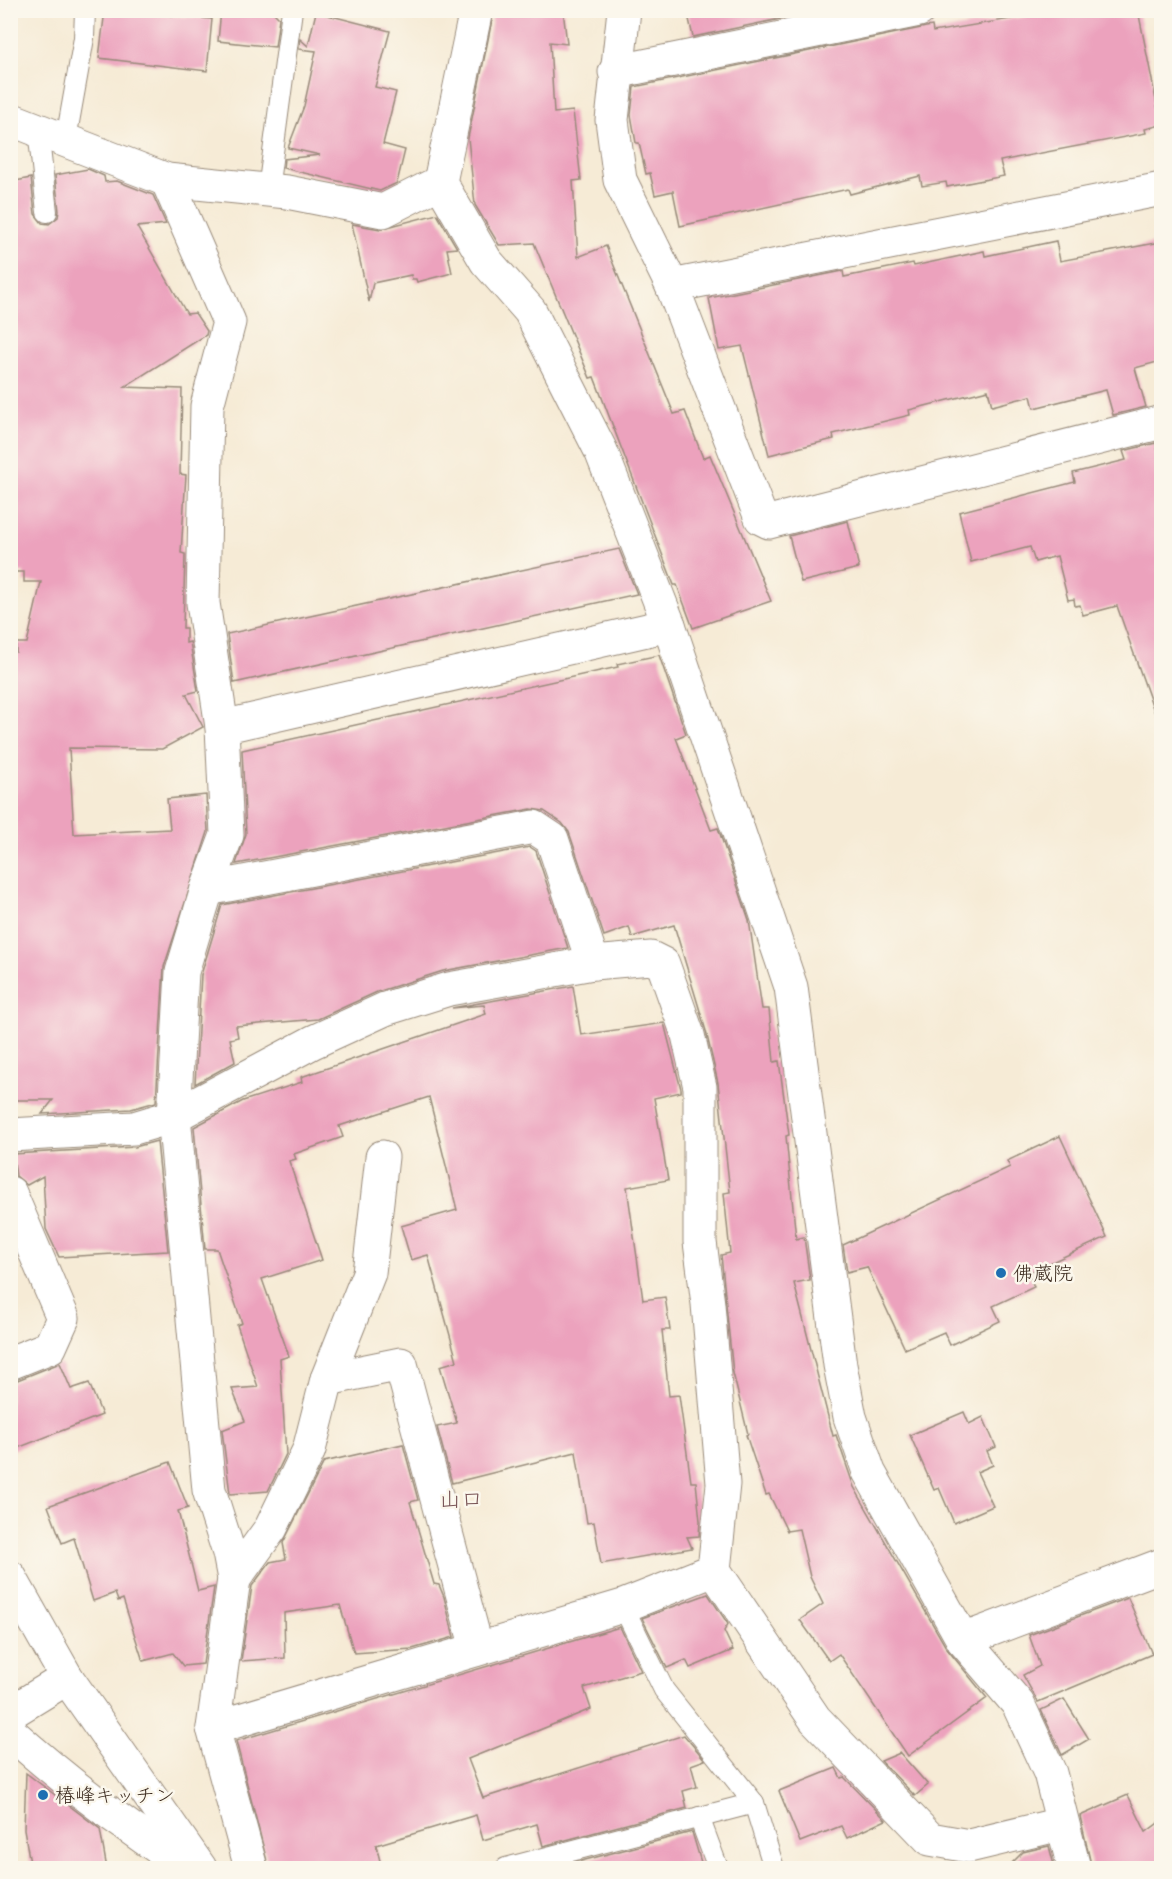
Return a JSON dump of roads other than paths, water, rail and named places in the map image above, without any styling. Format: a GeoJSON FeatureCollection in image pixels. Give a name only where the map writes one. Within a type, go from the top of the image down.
{"type":"FeatureCollection","features":[{"type":"Feature","properties":{"kind":"street"},"geometry":{"type":"LineString","coordinates":[[476,10],[440,182],[486,261],[530,311],[601,451],[669,625],[791,987],[840,1365],[850,1417],[869,1472],[963,1640],[1018,1704],[1050,1773],[1074,1869]]}},
{"type":"Feature","properties":{"kind":"street"},"geometry":{"type":"LineString","coordinates":[[624,10],[615,72],[612,120],[620,180],[672,286],[761,518],[769,522],[1161,422]]}},
{"type":"Feature","properties":{"kind":"street"},"geometry":{"type":"LineString","coordinates":[[615,72],[919,10]]}},
{"type":"Feature","properties":{"kind":"street"},"geometry":{"type":"LineString","coordinates":[[38,129],[167,180],[268,190],[383,211],[440,182]]}},
{"type":"Feature","properties":{"kind":"street"},"geometry":{"type":"LineString","coordinates":[[167,180],[229,322],[207,406],[203,603],[222,727],[227,835],[207,889],[182,972],[174,1116],[209,1490],[230,1552],[234,1579],[213,1728],[251,1869]]}},
{"type":"Feature","properties":{"kind":"street"},"geometry":{"type":"LineString","coordinates":[[672,286],[1161,189]]}},
{"type":"Feature","properties":{"kind":"street"},"geometry":{"type":"LineString","coordinates":[[222,727],[669,625]]}},
{"type":"Feature","properties":{"kind":"street"},"geometry":{"type":"LineString","coordinates":[[207,889],[534,827],[552,839],[593,963]]}},
{"type":"Feature","properties":{"kind":"street"},"geometry":{"type":"LineString","coordinates":[[10,1135],[134,1128],[174,1116],[313,1042],[385,1009],[449,989],[593,963],[651,958],[663,964],[688,1035],[700,1087],[700,1242],[723,1484],[714,1570],[815,1719],[930,1839],[969,1846],[1061,1824]]}},
{"type":"Feature","properties":{"kind":"street"},"geometry":{"type":"LineString","coordinates":[[234,1579],[272,1528],[309,1450],[327,1379],[369,1273],[382,1156]]}},
{"type":"Feature","properties":{"kind":"street"},"geometry":{"type":"LineString","coordinates":[[10,1193],[63,1318],[50,1347],[10,1363]]}},
{"type":"Feature","properties":{"kind":"street"},"geometry":{"type":"LineString","coordinates":[[327,1379],[401,1364],[477,1649]]}},
{"type":"Feature","properties":{"kind":"street"},"geometry":{"type":"LineString","coordinates":[[963,1640],[1161,1565]]}},
{"type":"Feature","properties":{"kind":"street"},"geometry":{"type":"LineString","coordinates":[[213,1728],[623,1606],[714,1570]]}},
{"type":"Feature","properties":{"kind":"street"},"geometry":{"type":"LineString","coordinates":[[10,1577],[67,1678],[200,1869]]}},
{"type":"Feature","properties":{"kind":"street"},"geometry":{"type":"LineString","coordinates":[[10,1713],[67,1678]]}},
{"type":"Feature","properties":{"kind":"street"},"geometry":{"type":"LineString","coordinates":[[10,1732],[44,1763],[189,1869]]}},
{"type":"Feature","properties":{"kind":"lane"},"geometry":{"type":"LineString","coordinates":[[47,212],[38,129],[84,38],[86,10]]}},
{"type":"Feature","properties":{"kind":"lane"},"geometry":{"type":"LineString","coordinates":[[268,190],[292,10]]}},
{"type":"Feature","properties":{"kind":"lane"},"geometry":{"type":"LineString","coordinates":[[623,1606],[664,1690],[754,1803],[774,1869]]}},
{"type":"Feature","properties":{"kind":"lane"},"geometry":{"type":"LineString","coordinates":[[506,1869],[754,1803]]}},
{"type":"Feature","properties":{"kind":"lane"},"geometry":{"type":"LineString","coordinates":[[699,1817],[718,1869]]}},
{"type":"Feature","properties":{"kind":"place","name":"佛蔵院"},"geometry":{"type":"Point","coordinates":[1001,1273]}},
{"type":"Feature","properties":{"kind":"place","name":"椿峰キッチン"},"geometry":{"type":"Point","coordinates":[43,1795]}},
{"type":"Feature","properties":{"kind":"district","name":"山口"},"geometry":{"type":"Point","coordinates":[461,1499]}}]}
